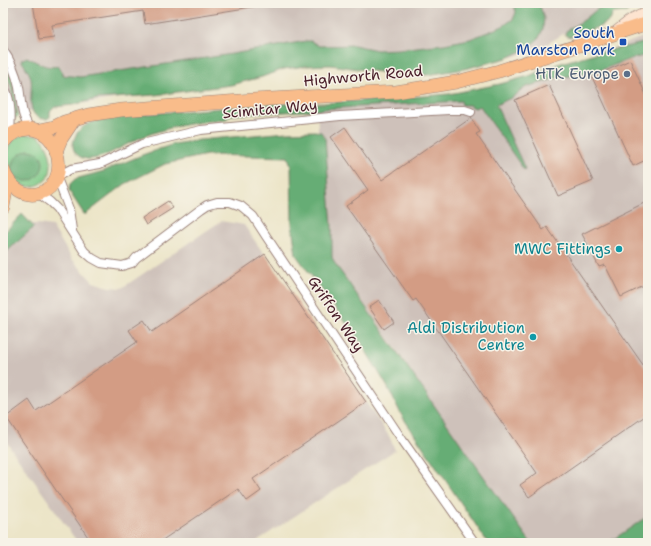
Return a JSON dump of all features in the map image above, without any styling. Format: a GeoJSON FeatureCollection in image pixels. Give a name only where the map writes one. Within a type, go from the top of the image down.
{"type":"FeatureCollection","features":[{"type":"Feature","properties":{"kind":"main road"},"geometry":{"type":"LineString","coordinates":[[615,33],[631,20],[648,12]]}},
{"type":"Feature","properties":{"kind":"main road","name":"Highworth Road"},"geometry":{"type":"LineString","coordinates":[[6,138],[20,130],[35,130],[88,115],[101,113],[253,100],[382,93],[429,87],[499,71],[648,23]]}},
{"type":"Feature","properties":{"kind":"main road"},"geometry":{"type":"LineString","coordinates":[[57,155],[61,139],[73,120]]}},
{"type":"Feature","properties":{"kind":"main road"},"geometry":{"type":"LineString","coordinates":[[5,175],[11,186],[23,193],[38,193],[48,189],[57,177],[59,167],[52,141],[35,130]]}},
{"type":"Feature","properties":{"kind":"main road"},"geometry":{"type":"LineString","coordinates":[[3,208],[5,175]]}},
{"type":"Feature","properties":{"kind":"main road"},"geometry":{"type":"LineString","coordinates":[[3,208],[10,201],[23,193]]}},
{"type":"Feature","properties":{"kind":"street"},"geometry":{"type":"LineString","coordinates":[[3,50],[14,72],[19,88],[22,113],[35,130]]}},
{"type":"Feature","properties":{"kind":"street"},"geometry":{"type":"LineString","coordinates":[[3,75],[5,88],[3,114]]}},
{"type":"Feature","properties":{"kind":"street"},"geometry":{"type":"LineString","coordinates":[[5,88],[10,99],[11,110],[6,138]]}},
{"type":"Feature","properties":{"kind":"street","name":"Scimitar Way"},"geometry":{"type":"LineString","coordinates":[[57,177],[68,170],[100,164],[142,144],[201,130],[340,116],[444,110],[465,110],[472,112]]}},
{"type":"Feature","properties":{"kind":"street"},"geometry":{"type":"LineString","coordinates":[[57,155],[77,168]]}},
{"type":"Feature","properties":{"kind":"street","name":"Griffon Way"},"geometry":{"type":"LineString","coordinates":[[57,177],[70,209],[72,231]]}},
{"type":"Feature","properties":{"kind":"street","name":"Griffon Way"},"geometry":{"type":"LineString","coordinates":[[38,193],[54,206],[84,251],[101,263],[115,265],[120,261],[136,258],[182,222],[207,205],[217,202],[230,202],[242,206],[266,236],[399,435],[475,543]]}},
{"type":"Feature","properties":{"kind":"shaded area"},"geometry":{"type":"Polygon","coordinates":[[[3,3],[614,3],[542,47],[516,56],[464,69],[412,76],[315,61],[210,85],[3,115],[3,3]]]}},
{"type":"Feature","properties":{"kind":"shaded area"},"geometry":{"type":"Polygon","coordinates":[[[648,35],[648,516],[608,543],[531,543],[474,465],[394,346],[334,262],[332,257],[332,226],[325,138],[318,131],[317,104],[471,93],[535,78],[648,35]]]}},
{"type":"Feature","properties":{"kind":"shaded area"},"geometry":{"type":"Polygon","coordinates":[[[221,221],[244,225],[389,436],[395,450],[254,543],[78,543],[3,437],[3,255],[34,227],[31,224],[52,226],[72,259],[93,282],[109,287],[122,288],[221,221]]]}},
{"type":"Feature","properties":{"kind":"green space"},"geometry":{"type":"Polygon","coordinates":[[[513,3],[539,3],[544,18],[543,29],[539,38],[527,49],[507,58],[464,69],[427,75],[408,76],[330,65],[306,66],[284,69],[262,77],[231,85],[155,95],[97,99],[73,105],[55,107],[50,112],[50,117],[47,119],[40,118],[35,115],[32,110],[31,79],[21,60],[27,57],[46,66],[59,66],[63,75],[80,77],[306,41],[311,41],[319,46],[354,45],[377,50],[444,44],[470,39],[503,26],[513,19],[515,15],[516,12],[513,3]]]}},
{"type":"Feature","properties":{"kind":"green space"},"geometry":{"type":"Polygon","coordinates":[[[605,3],[631,4],[627,12],[612,14],[611,19],[601,26],[571,37],[565,35],[566,31],[584,20],[602,7],[605,3]]]}},
{"type":"Feature","properties":{"kind":"green space"},"geometry":{"type":"Polygon","coordinates":[[[648,42],[648,55],[630,59],[591,74],[557,78],[526,87],[513,97],[496,105],[525,169],[524,170],[480,106],[475,108],[469,105],[462,105],[461,101],[232,115],[226,119],[185,125],[164,130],[139,139],[98,158],[88,159],[78,156],[73,148],[75,138],[82,128],[97,120],[110,117],[271,104],[324,103],[449,94],[500,84],[529,76],[558,64],[592,54],[648,42]]]}},
{"type":"Feature","properties":{"kind":"green space"},"geometry":{"type":"Polygon","coordinates":[[[3,57],[13,81],[18,117],[14,118],[12,89],[3,62],[3,57]]]}},
{"type":"Feature","properties":{"kind":"green space"},"geometry":{"type":"Polygon","coordinates":[[[315,131],[321,132],[325,138],[332,226],[332,257],[334,262],[531,543],[488,543],[402,416],[387,386],[361,343],[296,255],[292,225],[291,166],[288,157],[207,155],[165,164],[125,184],[86,214],[84,214],[69,191],[70,184],[75,179],[104,171],[142,155],[174,144],[199,140],[315,131]]]}},
{"type":"Feature","properties":{"kind":"green space"},"geometry":{"type":"Polygon","coordinates":[[[26,134],[38,136],[42,139],[48,148],[51,159],[47,179],[35,186],[30,187],[22,185],[14,178],[8,158],[8,148],[12,141],[26,134]]]}},
{"type":"Feature","properties":{"kind":"green space"},"geometry":{"type":"Polygon","coordinates":[[[28,150],[37,152],[43,163],[38,176],[32,180],[25,181],[18,178],[14,174],[12,166],[13,162],[19,155],[28,150]]]}},
{"type":"Feature","properties":{"kind":"green space"},"geometry":{"type":"Polygon","coordinates":[[[22,214],[34,227],[3,255],[3,234],[22,214]]]}},
{"type":"Feature","properties":{"kind":"green space"},"geometry":{"type":"Polygon","coordinates":[[[648,516],[648,535],[636,543],[608,543],[648,516]]]}},
{"type":"Feature","properties":{"kind":"building"},"geometry":{"type":"Polygon","coordinates":[[[33,3],[258,3],[258,6],[145,24],[143,11],[52,25],[54,37],[39,39],[33,3]]]}},
{"type":"Feature","properties":{"kind":"building"},"geometry":{"type":"Polygon","coordinates":[[[630,60],[648,99],[648,159],[633,166],[592,77],[630,60]]]}},
{"type":"Feature","properties":{"kind":"building"},"geometry":{"type":"Polygon","coordinates":[[[549,85],[593,181],[558,196],[515,100],[549,85]]]}},
{"type":"Feature","properties":{"kind":"building","name":"Aldi Distribution Centre"},"geometry":{"type":"Polygon","coordinates":[[[471,118],[480,132],[476,134],[543,230],[547,227],[648,372],[648,414],[529,497],[520,485],[537,473],[416,299],[413,301],[346,206],[368,190],[331,137],[345,127],[382,180],[471,118]]]}},
{"type":"Feature","properties":{"kind":"building"},"geometry":{"type":"Polygon","coordinates":[[[168,201],[173,208],[146,225],[142,218],[168,201]]]}},
{"type":"Feature","properties":{"kind":"building","name":"MWC Fittings"},"geometry":{"type":"Polygon","coordinates":[[[648,201],[648,284],[621,297],[605,265],[599,267],[582,234],[648,201]]]}},
{"type":"Feature","properties":{"kind":"building"},"geometry":{"type":"Polygon","coordinates":[[[265,254],[366,402],[253,479],[261,491],[247,501],[238,489],[158,543],[92,543],[6,417],[29,400],[36,411],[137,342],[129,330],[144,320],[152,332],[265,254]]]}},
{"type":"Feature","properties":{"kind":"building"},"geometry":{"type":"Polygon","coordinates":[[[379,300],[394,322],[384,329],[369,307],[379,300]]]}},
{"type":"Feature","properties":{"kind":"place","name":"South Marston Park"},"geometry":{"type":"Point","coordinates":[623,42]}},
{"type":"Feature","properties":{"kind":"place","name":"HTK Europe"},"geometry":{"type":"Point","coordinates":[627,74]}},
{"type":"Feature","properties":{"kind":"place","name":"MWC Fittings"},"geometry":{"type":"Point","coordinates":[619,249]}},
{"type":"Feature","properties":{"kind":"place","name":"Aldi Distribution Centre"},"geometry":{"type":"Point","coordinates":[533,337]}}]}
